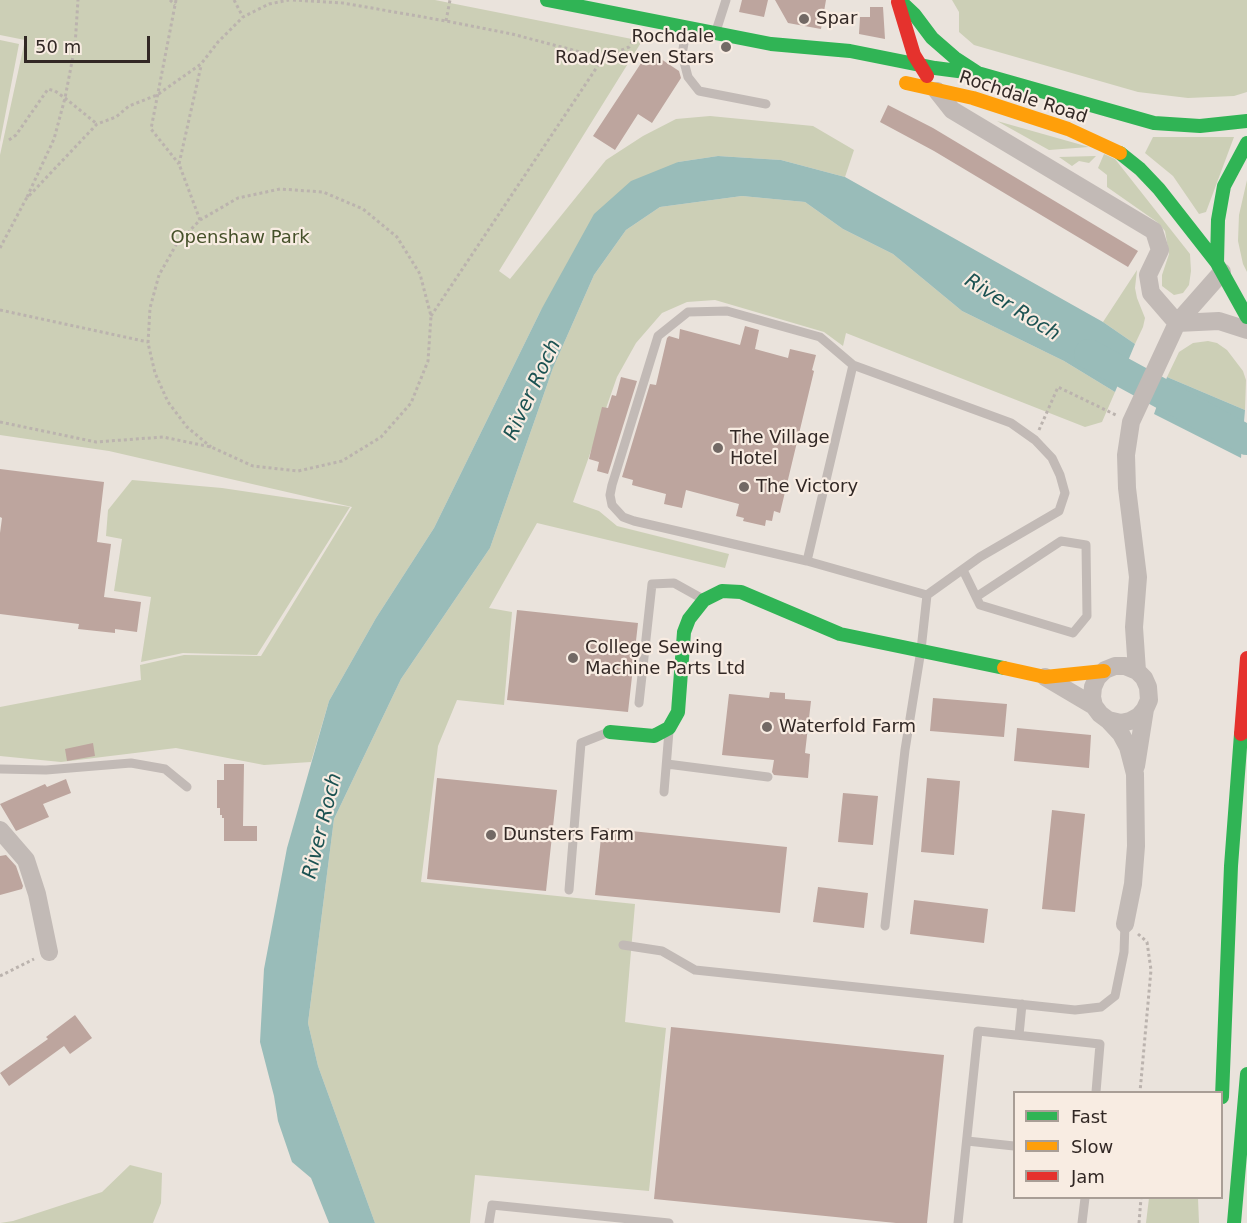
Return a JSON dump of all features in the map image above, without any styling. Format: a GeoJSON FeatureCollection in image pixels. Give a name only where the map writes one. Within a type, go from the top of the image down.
{"type":"FeatureCollection","features":[{"type":"Feature","properties":{"kind":"main road","name":"Rochdale Road"},"geometry":{"type":"LineString","coordinates":[[547,0],[587,4],[645,19],[771,44],[837,64]]}},
{"type":"Feature","properties":{"kind":"main road"},"geometry":{"type":"LineString","coordinates":[[898,0],[914,55],[937,91]]}},
{"type":"Feature","properties":{"kind":"main road"},"geometry":{"type":"LineString","coordinates":[[898,0],[955,58],[981,74]]}},
{"type":"Feature","properties":{"kind":"main road","name":"Rochdale Road"},"geometry":{"type":"LineString","coordinates":[[771,44],[850,51],[981,74],[1154,123],[1200,126],[1247,120]]}},
{"type":"Feature","properties":{"kind":"main road","name":"Rochdale Road"},"geometry":{"type":"LineString","coordinates":[[893,79],[973,98],[1068,129],[1121,154],[1140,169],[1159,189],[1220,267],[1247,317]]}},
{"type":"Feature","properties":{"kind":"main road"},"geometry":{"type":"LineString","coordinates":[[1220,267],[1218,220],[1224,186],[1247,143]]}},
{"type":"Feature","properties":{"kind":"main road"},"geometry":{"type":"LineString","coordinates":[[610,732],[654,736],[669,728],[678,712],[684,632],[689,619],[704,600],[722,591],[741,592],[840,634],[1045,676],[1105,670]]}},
{"type":"Feature","properties":{"kind":"main road"},"geometry":{"type":"LineString","coordinates":[[1221,1091],[1231,866],[1247,658]]}},
{"type":"Feature","properties":{"kind":"main road"},"geometry":{"type":"LineString","coordinates":[[1234,1223],[1247,1074]]}},
{"type":"Feature","properties":{"kind":"street"},"geometry":{"type":"LineString","coordinates":[[937,91],[952,110],[1154,231],[1160,250],[1148,275],[1151,293],[1177,323]]}},
{"type":"Feature","properties":{"kind":"street"},"geometry":{"type":"LineString","coordinates":[[1137,671],[1134,627],[1138,578],[1127,488],[1126,455],[1131,422],[1177,323],[1220,267]]}},
{"type":"Feature","properties":{"kind":"street"},"geometry":{"type":"LineString","coordinates":[[1177,323],[1219,321],[1247,330]]}},
{"type":"Feature","properties":{"kind":"street"},"geometry":{"type":"LineString","coordinates":[[1094,706],[1093,687],[1097,678],[1121,650],[1134,627]]}},
{"type":"Feature","properties":{"kind":"street"},"geometry":{"type":"LineString","coordinates":[[1105,670],[1114,666],[1125,666],[1137,671],[1144,678],[1148,687],[1149,699],[1145,709],[1135,774],[1136,846],[1125,924]]}},
{"type":"Feature","properties":{"kind":"street"},"geometry":{"type":"LineString","coordinates":[[1045,676],[1094,706],[1108,720],[1128,747],[1135,774]]}},
{"type":"Feature","properties":{"kind":"street"},"geometry":{"type":"LineString","coordinates":[[1108,720],[1120,723],[1130,721],[1145,709]]}},
{"type":"Feature","properties":{"kind":"street"},"geometry":{"type":"LineString","coordinates":[[0,830],[26,860],[37,894],[49,952]]}},
{"type":"Feature","properties":{"kind":"lane"},"geometry":{"type":"LineString","coordinates":[[715,33],[726,0]]}},
{"type":"Feature","properties":{"kind":"lane"},"geometry":{"type":"LineString","coordinates":[[687,28],[682,54],[688,77],[699,91],[765,104]]}},
{"type":"Feature","properties":{"kind":"lane"},"geometry":{"type":"LineString","coordinates":[[885,926],[905,750],[927,595],[980,557],[1059,512],[1065,493],[1060,475],[1052,458],[1035,440],[1011,423],[853,365],[820,337],[727,310],[688,312],[658,336],[610,495],[612,505],[623,516],[634,521],[807,561],[927,595]]}},
{"type":"Feature","properties":{"kind":"lane"},"geometry":{"type":"LineString","coordinates":[[807,561],[853,365]]}},
{"type":"Feature","properties":{"kind":"lane"},"geometry":{"type":"LineString","coordinates":[[963,570],[976,597],[980,605],[1073,633],[1087,616],[1086,545],[1061,541],[976,597]]}},
{"type":"Feature","properties":{"kind":"lane"},"geometry":{"type":"LineString","coordinates":[[639,703],[652,584],[675,583],[704,600]]}},
{"type":"Feature","properties":{"kind":"lane"},"geometry":{"type":"LineString","coordinates":[[664,792],[669,728]]}},
{"type":"Feature","properties":{"kind":"lane"},"geometry":{"type":"LineString","coordinates":[[569,890],[581,743],[610,732]]}},
{"type":"Feature","properties":{"kind":"lane"},"geometry":{"type":"LineString","coordinates":[[0,769],[46,770],[131,763],[165,769],[187,787]]}},
{"type":"Feature","properties":{"kind":"lane"},"geometry":{"type":"LineString","coordinates":[[667,764],[768,777]]}},
{"type":"Feature","properties":{"kind":"lane"},"geometry":{"type":"LineString","coordinates":[[623,945],[662,951],[694,970],[1075,1010],[1101,1007],[1115,996],[1124,952],[1125,924]]}},
{"type":"Feature","properties":{"kind":"lane"},"geometry":{"type":"LineString","coordinates":[[1019,1035],[1022,1004]]}},
{"type":"Feature","properties":{"kind":"lane"},"geometry":{"type":"LineString","coordinates":[[958,1223],[978,1031],[1100,1044],[1096,1091]]}},
{"type":"Feature","properties":{"kind":"lane"},"geometry":{"type":"LineString","coordinates":[[967,1141],[1013,1146]]}},
{"type":"Feature","properties":{"kind":"lane"},"geometry":{"type":"LineString","coordinates":[[1082,1223],[1085,1199]]}},
{"type":"Feature","properties":{"kind":"lane"},"geometry":{"type":"LineString","coordinates":[[489,1223],[492,1205],[669,1223]]}},
{"type":"Feature","properties":{"kind":"path"},"geometry":{"type":"LineString","coordinates":[[0,248],[54,139],[75,46],[78,0]]}},
{"type":"Feature","properties":{"kind":"path"},"geometry":{"type":"LineString","coordinates":[[170,0],[176,2],[151,129],[178,164],[200,220]]}},
{"type":"Feature","properties":{"kind":"path"},"geometry":{"type":"LineString","coordinates":[[234,0],[243,18]]}},
{"type":"Feature","properties":{"kind":"path"},"geometry":{"type":"LineString","coordinates":[[26,199],[97,124],[116,117],[129,106],[157,95],[201,64],[218,42],[243,18],[268,4],[291,0],[343,3],[512,34],[603,58]]}},
{"type":"Feature","properties":{"kind":"path"},"geometry":{"type":"LineString","coordinates":[[446,21],[450,0]]}},
{"type":"Feature","properties":{"kind":"path"},"geometry":{"type":"LineString","coordinates":[[430,316],[603,58],[629,47],[645,19]]}},
{"type":"Feature","properties":{"kind":"path"},"geometry":{"type":"LineString","coordinates":[[178,164],[201,64]]}},
{"type":"Feature","properties":{"kind":"path"},"geometry":{"type":"LineString","coordinates":[[9,140],[16,135],[48,89],[65,98],[97,124]]}},
{"type":"Feature","properties":{"kind":"path"},"geometry":{"type":"LineString","coordinates":[[0,422],[96,442],[163,437],[212,447],[253,466],[298,471],[342,461],[381,437],[411,403],[428,361],[430,316],[420,274],[397,237],[363,209],[323,192],[280,189],[238,198],[200,220],[176,245],[159,275],[150,308],[148,342],[155,373],[168,402],[187,427],[212,447]]}},
{"type":"Feature","properties":{"kind":"path"},"geometry":{"type":"LineString","coordinates":[[0,310],[148,342]]}},
{"type":"Feature","properties":{"kind":"path"},"geometry":{"type":"LineString","coordinates":[[1035,440],[1058,387],[1131,422]]}},
{"type":"Feature","properties":{"kind":"path"},"geometry":{"type":"LineString","coordinates":[[1125,924],[1147,942],[1151,970],[1140,1091]]}},
{"type":"Feature","properties":{"kind":"path"},"geometry":{"type":"LineString","coordinates":[[0,976],[49,952]]}},
{"type":"Feature","properties":{"kind":"path"},"geometry":{"type":"LineString","coordinates":[[1139,1223],[1141,1199]]}},
{"type":"Feature","properties":{"kind":"green space","name":"Openshaw Park"},"geometry":{"type":"Polygon","coordinates":[[[0,0],[435,0],[642,41],[499,271],[510,279],[606,160],[643,136],[676,119],[710,116],[813,126],[854,150],[845,177],[781,160],[718,156],[678,162],[541,310],[434,528],[376,618],[329,701],[311,762],[264,765],[176,748],[61,762],[0,756],[0,707],[141,680],[140,665],[184,655],[261,656],[352,507],[109,451],[0,435],[0,155],[25,40],[0,35],[0,0]]]}},
{"type":"Feature","properties":{"kind":"green space"},"geometry":{"type":"Polygon","coordinates":[[[952,0],[1247,0],[1247,92],[1234,96],[1188,98],[1138,92],[974,45],[959,32],[959,12],[952,0]]]}},
{"type":"Feature","properties":{"kind":"green space"},"geometry":{"type":"Polygon","coordinates":[[[0,40],[19,44],[0,142],[0,40]]]}},
{"type":"Feature","properties":{"kind":"green space"},"geometry":{"type":"Polygon","coordinates":[[[997,121],[1089,147],[1049,150],[997,121]]]}},
{"type":"Feature","properties":{"kind":"green space"},"geometry":{"type":"Polygon","coordinates":[[[1153,137],[1234,137],[1206,212],[1199,214],[1173,176],[1145,153],[1153,137]]]}},
{"type":"Feature","properties":{"kind":"green space"},"geometry":{"type":"Polygon","coordinates":[[[1104,154],[1115,159],[1190,254],[1189,285],[1183,293],[1174,295],[1162,286],[1162,275],[1169,254],[1165,231],[1157,222],[1107,187],[1107,175],[1098,168],[1104,154]]]}},
{"type":"Feature","properties":{"kind":"green space"},"geometry":{"type":"Polygon","coordinates":[[[1096,156],[1089,163],[1079,161],[1072,166],[1059,157],[1096,156]]]}},
{"type":"Feature","properties":{"kind":"green space"},"geometry":{"type":"Polygon","coordinates":[[[1247,180],[1247,272],[1238,241],[1239,215],[1247,180]]]}},
{"type":"Feature","properties":{"kind":"green space"},"geometry":{"type":"Polygon","coordinates":[[[742,196],[805,202],[843,229],[893,254],[962,311],[1064,361],[1115,392],[1102,422],[1085,427],[846,333],[843,346],[824,332],[715,300],[687,302],[662,313],[636,343],[617,377],[573,502],[599,511],[617,526],[729,554],[725,568],[537,523],[489,608],[512,612],[504,705],[457,700],[438,746],[421,882],[635,904],[625,1022],[666,1028],[649,1191],[475,1175],[470,1223],[375,1223],[318,1066],[308,1023],[334,819],[401,679],[490,548],[553,368],[594,275],[626,230],[660,207],[742,196]]]}},
{"type":"Feature","properties":{"kind":"green space"},"geometry":{"type":"Polygon","coordinates":[[[1137,270],[1135,288],[1145,318],[1135,344],[1103,322],[1137,270]]]}},
{"type":"Feature","properties":{"kind":"green space"},"geometry":{"type":"Polygon","coordinates":[[[1208,341],[1217,343],[1227,350],[1243,371],[1246,380],[1245,410],[1167,377],[1179,352],[1193,343],[1208,341]]]}},
{"type":"Feature","properties":{"kind":"green space"},"geometry":{"type":"Polygon","coordinates":[[[132,480],[222,488],[350,507],[257,655],[183,653],[141,662],[151,597],[114,591],[122,539],[106,536],[108,510],[132,480]]]}},
{"type":"Feature","properties":{"kind":"green space"},"geometry":{"type":"Polygon","coordinates":[[[130,1165],[162,1173],[161,1203],[153,1223],[0,1223],[13,1221],[102,1192],[130,1165]]]}},
{"type":"Feature","properties":{"kind":"green space"},"geometry":{"type":"Polygon","coordinates":[[[1149,1199],[1198,1199],[1199,1223],[1146,1223],[1149,1199]]]}},
{"type":"Feature","properties":{"kind":"water"},"geometry":{"type":"Polygon","coordinates":[[[718,156],[781,160],[845,177],[1103,322],[1135,344],[1115,392],[1064,361],[962,311],[893,254],[843,229],[805,202],[742,196],[660,207],[626,230],[594,275],[553,368],[490,548],[401,679],[334,819],[308,1023],[318,1066],[375,1223],[329,1223],[311,1178],[292,1162],[278,1121],[260,1042],[264,969],[287,848],[329,701],[376,618],[434,528],[541,310],[594,214],[631,181],[678,162],[718,156]]]}},
{"type":"Feature","properties":{"kind":"water"},"geometry":{"type":"Polygon","coordinates":[[[1167,377],[1245,410],[1241,458],[1154,414],[1167,377]]]}},
{"type":"Feature","properties":{"kind":"building"},"geometry":{"type":"Polygon","coordinates":[[[742,0],[768,0],[764,17],[739,12],[742,0]]]}},
{"type":"Feature","properties":{"kind":"building","name":"Spar"},"geometry":{"type":"Polygon","coordinates":[[[775,0],[826,0],[821,29],[788,23],[775,0]]]}},
{"type":"Feature","properties":{"kind":"building"},"geometry":{"type":"Polygon","coordinates":[[[870,7],[883,7],[885,39],[859,34],[860,17],[870,17],[870,7]]]}},
{"type":"Feature","properties":{"kind":"building"},"geometry":{"type":"Polygon","coordinates":[[[649,51],[679,71],[681,78],[652,123],[638,114],[615,150],[593,136],[649,51]]]}},
{"type":"Feature","properties":{"kind":"building"},"geometry":{"type":"Polygon","coordinates":[[[888,105],[933,128],[1138,251],[1128,267],[934,151],[880,122],[888,105]]]}},
{"type":"Feature","properties":{"kind":"building","name":"The Village Hotel"},"geometry":{"type":"Polygon","coordinates":[[[745,326],[759,330],[755,349],[788,358],[790,349],[816,355],[780,513],[774,511],[772,521],[766,520],[765,526],[743,521],[744,518],[736,516],[739,504],[686,490],[682,508],[664,504],[666,494],[632,485],[633,480],[622,477],[650,384],[656,385],[667,338],[669,336],[679,339],[680,329],[740,345],[745,326]]]}},
{"type":"Feature","properties":{"kind":"building"},"geometry":{"type":"Polygon","coordinates":[[[621,377],[637,381],[608,474],[597,471],[599,462],[589,459],[602,407],[608,408],[612,395],[616,396],[621,377]]]}},
{"type":"Feature","properties":{"kind":"building"},"geometry":{"type":"Polygon","coordinates":[[[0,469],[104,482],[97,542],[111,544],[104,597],[141,602],[137,632],[115,629],[115,633],[78,629],[79,624],[0,614],[2,518],[0,517],[0,469]]]}},
{"type":"Feature","properties":{"kind":"building"},"geometry":{"type":"Polygon","coordinates":[[[517,610],[638,623],[628,712],[507,700],[517,610]]]}},
{"type":"Feature","properties":{"kind":"building","name":"Waterfold Farm"},"geometry":{"type":"Polygon","coordinates":[[[770,692],[785,693],[785,699],[811,701],[805,753],[810,754],[808,778],[774,775],[772,772],[774,760],[722,755],[729,694],[769,698],[770,692]]]}},
{"type":"Feature","properties":{"kind":"building"},"geometry":{"type":"Polygon","coordinates":[[[933,698],[1007,704],[1004,737],[930,731],[933,698]]]}},
{"type":"Feature","properties":{"kind":"building"},"geometry":{"type":"Polygon","coordinates":[[[1017,728],[1091,735],[1089,768],[1014,761],[1017,728]]]}},
{"type":"Feature","properties":{"kind":"building"},"geometry":{"type":"Polygon","coordinates":[[[93,743],[95,756],[67,761],[65,749],[93,743]]]}},
{"type":"Feature","properties":{"kind":"building"},"geometry":{"type":"Polygon","coordinates":[[[224,764],[244,764],[243,826],[257,826],[257,841],[224,841],[224,818],[220,815],[220,808],[217,808],[217,780],[224,780],[224,764]]]}},
{"type":"Feature","properties":{"kind":"building"},"geometry":{"type":"Polygon","coordinates":[[[437,778],[557,790],[546,891],[427,879],[437,778]]]}},
{"type":"Feature","properties":{"kind":"building"},"geometry":{"type":"Polygon","coordinates":[[[927,778],[960,781],[954,855],[921,852],[927,778]]]}},
{"type":"Feature","properties":{"kind":"building"},"geometry":{"type":"Polygon","coordinates":[[[66,779],[71,793],[43,804],[49,817],[16,831],[0,804],[45,784],[47,787],[66,779]]]}},
{"type":"Feature","properties":{"kind":"building"},"geometry":{"type":"Polygon","coordinates":[[[843,793],[878,796],[873,845],[838,842],[843,793]]]}},
{"type":"Feature","properties":{"kind":"building"},"geometry":{"type":"Polygon","coordinates":[[[1052,810],[1085,814],[1075,912],[1042,909],[1052,810]]]}},
{"type":"Feature","properties":{"kind":"building"},"geometry":{"type":"Polygon","coordinates":[[[602,828],[787,847],[780,913],[595,895],[602,828]]]}},
{"type":"Feature","properties":{"kind":"building"},"geometry":{"type":"Polygon","coordinates":[[[6,855],[16,866],[23,886],[22,889],[0,895],[0,856],[6,855]]]}},
{"type":"Feature","properties":{"kind":"building"},"geometry":{"type":"Polygon","coordinates":[[[818,887],[868,893],[864,928],[813,922],[818,887]]]}},
{"type":"Feature","properties":{"kind":"building"},"geometry":{"type":"Polygon","coordinates":[[[914,900],[988,909],[984,943],[910,934],[914,900]]]}},
{"type":"Feature","properties":{"kind":"building"},"geometry":{"type":"Polygon","coordinates":[[[75,1015],[92,1038],[70,1054],[64,1046],[9,1086],[0,1073],[48,1039],[46,1037],[75,1015]]]}},
{"type":"Feature","properties":{"kind":"building"},"geometry":{"type":"Polygon","coordinates":[[[671,1027],[944,1055],[927,1223],[896,1223],[654,1199],[671,1027]]]}},
{"type":"Feature","properties":{"kind":"waterway","name":"River Roch"},"geometry":{"type":"LineString","coordinates":[[1089,354],[1247,440]]}},
{"type":"Feature","properties":{"kind":"traffic: fast"},"geometry":{"type":"LineString","coordinates":[[547,0],[771,44],[850,51],[935,68],[981,74],[1154,123],[1200,126],[1247,121]]}},
{"type":"Feature","properties":{"kind":"traffic: fast"},"geometry":{"type":"LineString","coordinates":[[899,0],[914,14],[932,38],[955,58],[978,73]]}},
{"type":"Feature","properties":{"kind":"traffic: fast"},"geometry":{"type":"LineString","coordinates":[[1247,143],[1224,186],[1218,220],[1217,263],[1247,317]]}},
{"type":"Feature","properties":{"kind":"traffic: fast"},"geometry":{"type":"LineString","coordinates":[[1120,153],[1140,169],[1159,189],[1217,263]]}},
{"type":"Feature","properties":{"kind":"traffic: fast"},"geometry":{"type":"LineString","coordinates":[[610,732],[654,736],[669,728],[678,712],[684,632],[689,619],[704,600],[722,591],[741,592],[840,634],[1004,668]]}},
{"type":"Feature","properties":{"kind":"traffic: fast"},"geometry":{"type":"LineString","coordinates":[[1222,1091],[1231,866],[1241,734]]}},
{"type":"Feature","properties":{"kind":"traffic: fast"},"geometry":{"type":"LineString","coordinates":[[1234,1223],[1247,1074]]}},
{"type":"Feature","properties":{"kind":"traffic: slow"},"geometry":{"type":"LineString","coordinates":[[906,83],[973,98],[1068,129],[1120,153]]}},
{"type":"Feature","properties":{"kind":"traffic: slow"},"geometry":{"type":"LineString","coordinates":[[1004,668],[1045,677],[1104,671]]}},
{"type":"Feature","properties":{"kind":"traffic: jam"},"geometry":{"type":"LineString","coordinates":[[898,2],[914,55],[927,76]]}},
{"type":"Feature","properties":{"kind":"traffic: jam"},"geometry":{"type":"LineString","coordinates":[[1241,734],[1247,658]]}},
{"type":"Feature","properties":{"kind":"place","name":"Spar"},"geometry":{"type":"Point","coordinates":[804,19]}},
{"type":"Feature","properties":{"kind":"place","name":"Rochdale Road/Seven Stars"},"geometry":{"type":"Point","coordinates":[726,47]}},
{"type":"Feature","properties":{"kind":"place","name":"The Village Hotel"},"geometry":{"type":"Point","coordinates":[718,448]}},
{"type":"Feature","properties":{"kind":"place","name":"The Victory"},"geometry":{"type":"Point","coordinates":[744,487]}},
{"type":"Feature","properties":{"kind":"place","name":"College Sewing Machine Parts Ltd"},"geometry":{"type":"Point","coordinates":[573,658]}},
{"type":"Feature","properties":{"kind":"place","name":"Waterfold Farm"},"geometry":{"type":"Point","coordinates":[767,727]}},
{"type":"Feature","properties":{"kind":"place","name":"Dunsters Farm"},"geometry":{"type":"Point","coordinates":[491,835]}}]}
